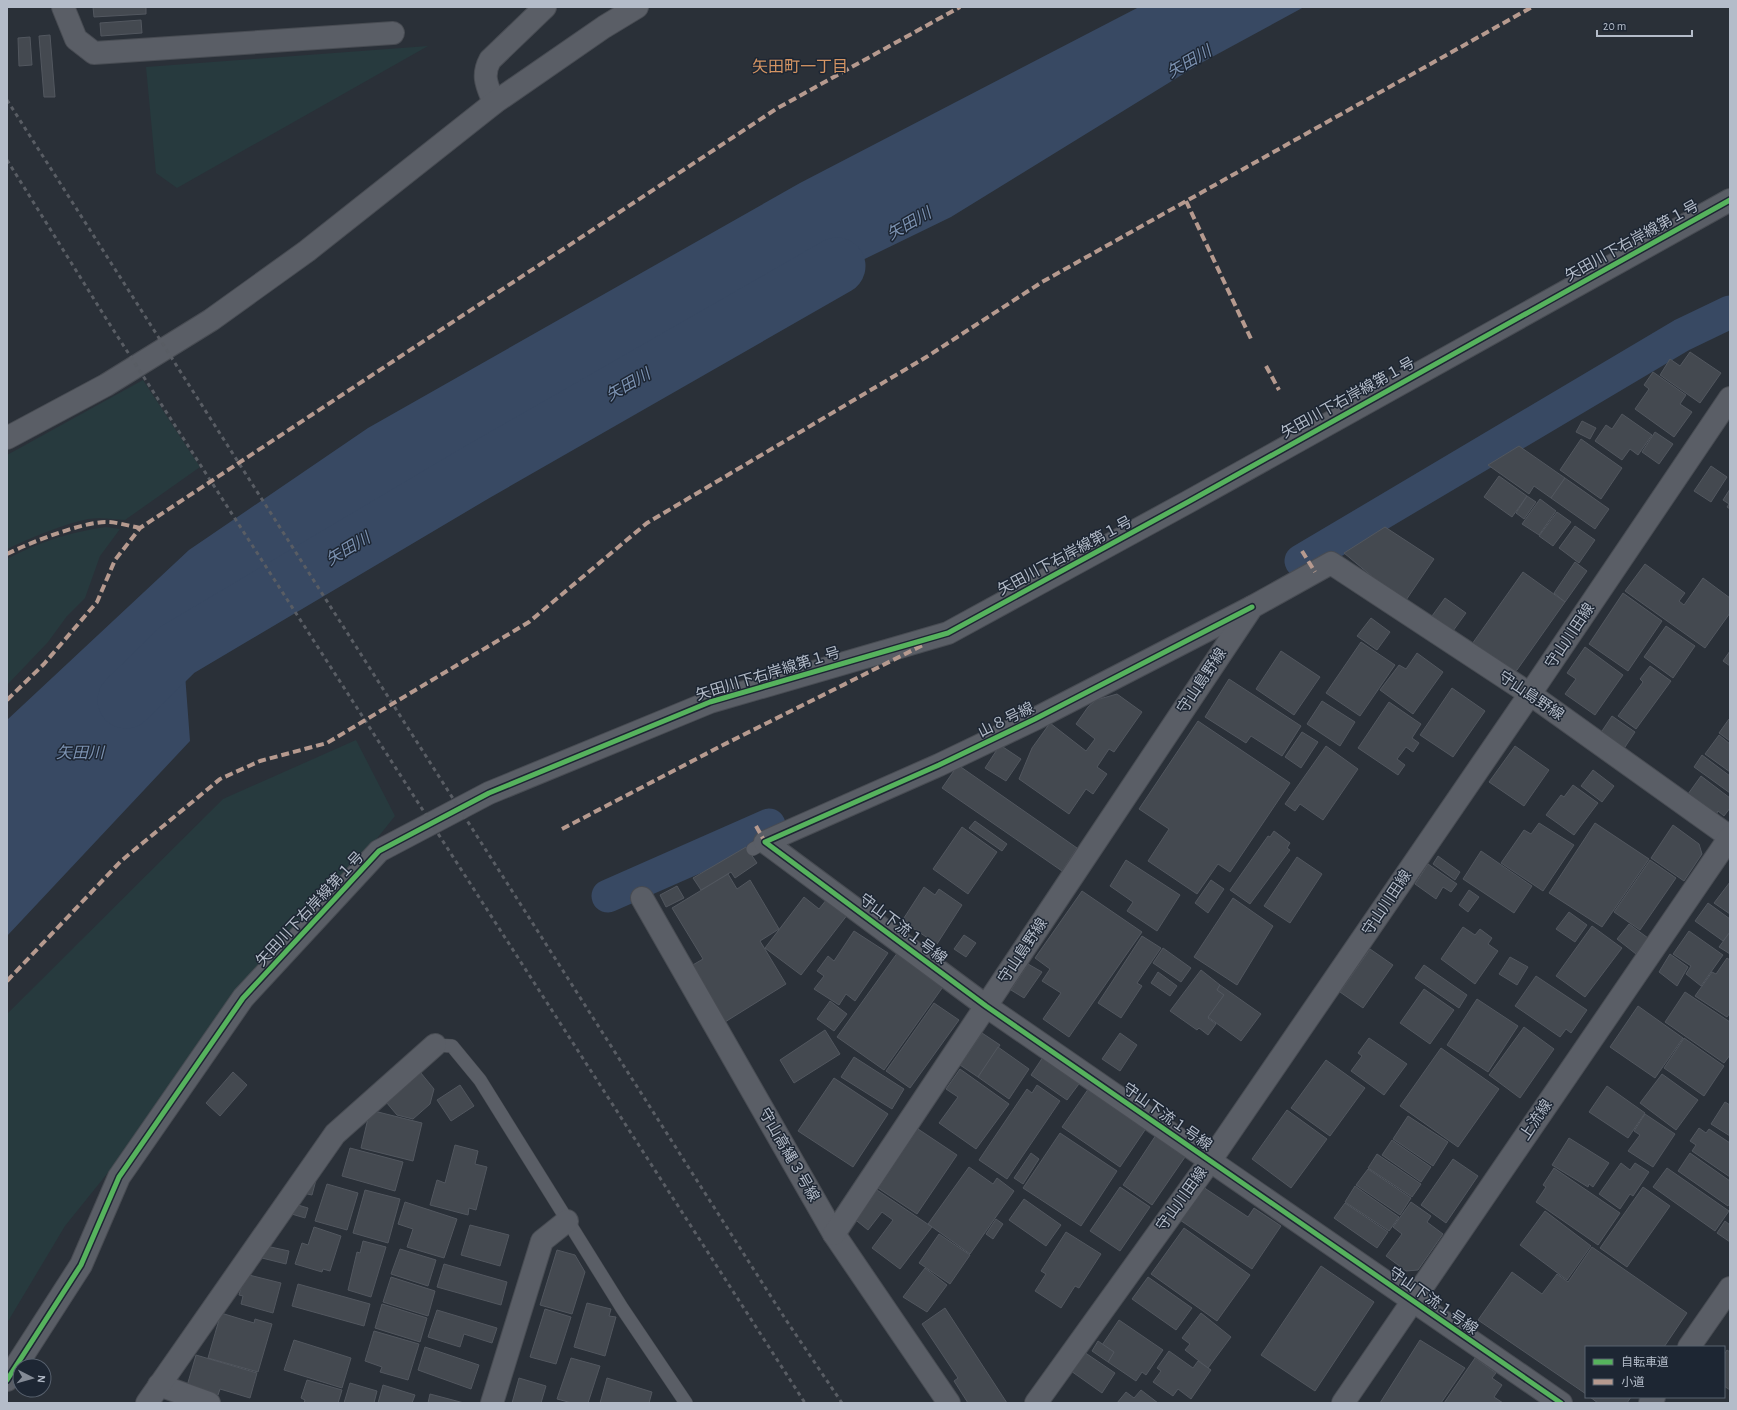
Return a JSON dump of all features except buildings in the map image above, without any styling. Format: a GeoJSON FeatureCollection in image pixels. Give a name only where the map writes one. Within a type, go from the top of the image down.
{"type":"FeatureCollection","features":[{"type":"Feature","properties":{"kind":"street"},"geometry":{"type":"LineString","coordinates":[[63,7],[76,39],[94,53],[393,33]]}},
{"type":"Feature","properties":{"kind":"street"},"geometry":{"type":"LineString","coordinates":[[494,103],[485,70],[490,60],[545,7]]}},
{"type":"Feature","properties":{"kind":"street"},"geometry":{"type":"LineString","coordinates":[[7,438],[106,385],[212,320],[307,251],[494,103],[604,27],[638,7]]}},
{"type":"Feature","properties":{"kind":"street","name":"矢田川下右岸線第１号"},"geometry":{"type":"LineString","coordinates":[[7,1380],[81,1265],[119,1177],[239,1005],[380,852],[489,794],[710,702],[948,633],[1188,502],[1730,200]]}},
{"type":"Feature","properties":{"kind":"street","name":"守山川田線"},"geometry":{"type":"LineString","coordinates":[[1036,1403],[1210,1161],[1530,694],[1730,398]]}},
{"type":"Feature","properties":{"kind":"street","name":"守山島野線"},"geometry":{"type":"LineString","coordinates":[[834,1234],[1252,607],[1331,563],[1530,694],[1730,837]]}},
{"type":"Feature","properties":{"kind":"street","name":"山８号線"},"geometry":{"type":"LineString","coordinates":[[759,845],[932,768],[1035,719],[1252,607]]}},
{"type":"Feature","properties":{"kind":"street","name":"上流線"},"geometry":{"type":"LineString","coordinates":[[1343,1403],[1730,837]]}},
{"type":"Feature","properties":{"kind":"street","name":"守山下流１号線"},"geometry":{"type":"LineString","coordinates":[[759,845],[986,1006],[1560,1403]]}},
{"type":"Feature","properties":{"kind":"street","name":"守山高縄３号線"},"geometry":{"type":"LineString","coordinates":[[642,898],[834,1234],[949,1403]]}},
{"type":"Feature","properties":{"kind":"street"},"geometry":{"type":"LineString","coordinates":[[209,1403],[153,1394],[335,1134],[435,1045]]}},
{"type":"Feature","properties":{"kind":"street"},"geometry":{"type":"LineString","coordinates":[[492,1403],[542,1241],[567,1221]]}},
{"type":"Feature","properties":{"kind":"street"},"geometry":{"type":"LineString","coordinates":[[1690,1346],[1730,1288]]}},
{"type":"Feature","properties":{"kind":"lane"},"geometry":{"type":"LineString","coordinates":[[435,1045],[452,1046],[480,1080],[622,1308],[686,1403]]}},
{"type":"Feature","properties":{"kind":"green space"},"geometry":{"type":"Polygon","coordinates":[[[428,46],[177,188],[156,173],[146,67],[428,46]]]}},
{"type":"Feature","properties":{"kind":"green space"},"geometry":{"type":"Polygon","coordinates":[[[143,380],[200,467],[125,520],[102,518],[88,519],[47,532],[7,549],[7,455],[143,380]]]}},
{"type":"Feature","properties":{"kind":"green space"},"geometry":{"type":"Polygon","coordinates":[[[106,527],[120,529],[100,556],[85,598],[67,616],[48,642],[7,685],[7,559],[55,538],[106,527]]]}},
{"type":"Feature","properties":{"kind":"green space"},"geometry":{"type":"Polygon","coordinates":[[[356,740],[395,816],[65,1226],[7,1323],[7,1014],[223,799],[356,740]]]}},
{"type":"Feature","properties":{"kind":"water","name":"矢田川"},"geometry":{"type":"Polygon","coordinates":[[[1139,7],[1304,7],[1201,63],[951,217],[406,482],[182,634],[190,741],[7,936],[7,720],[189,550],[368,428],[800,183],[1139,7]]]}},
{"type":"Feature","properties":{"kind":"waterway","name":"矢田川"},"geometry":{"type":"LineString","coordinates":[[126,700],[177,650],[474,474],[837,266]]}},
{"type":"Feature","properties":{"kind":"waterway"},"geometry":{"type":"LineString","coordinates":[[1301,561],[1682,335],[1730,312]]}},
{"type":"Feature","properties":{"kind":"waterway"},"geometry":{"type":"LineString","coordinates":[[608,896],[769,825]]}},
{"type":"Feature","properties":{"kind":"railway"},"geometry":{"type":"LineString","coordinates":[[7,100],[786,1320],[842,1403]]}},
{"type":"Feature","properties":{"kind":"railway"},"geometry":{"type":"LineString","coordinates":[[7,160],[107,320],[805,1403]]}},
{"type":"Feature","properties":{"kind":"marked path"},"geometry":{"type":"LineString","coordinates":[[7,700],[44,664],[97,602],[115,560],[140,528],[776,109],[960,7]]}},
{"type":"Feature","properties":{"kind":"marked path"},"geometry":{"type":"LineString","coordinates":[[7,981],[121,861],[220,779],[260,761],[327,743],[529,622],[647,523],[928,356],[1042,282],[1532,7]]}},
{"type":"Feature","properties":{"kind":"marked path"},"geometry":{"type":"LineString","coordinates":[[1186,201],[1252,341]]}},
{"type":"Feature","properties":{"kind":"marked path"},"geometry":{"type":"LineString","coordinates":[[1266,366],[1279,390]]}},
{"type":"Feature","properties":{"kind":"marked path"},"geometry":{"type":"LineString","coordinates":[[7,554],[28,544],[84,525],[106,522],[140,528]]}},
{"type":"Feature","properties":{"kind":"marked path"},"geometry":{"type":"LineString","coordinates":[[1302,551],[1315,572]]}},
{"type":"Feature","properties":{"kind":"marked path"},"geometry":{"type":"LineString","coordinates":[[562,829],[723,745],[925,644]]}},
{"type":"Feature","properties":{"kind":"marked path"},"geometry":{"type":"LineString","coordinates":[[756,826],[765,842]]}},
{"type":"Feature","properties":{"kind":"cycle path"},"geometry":{"type":"LineString","coordinates":[[7,1380],[81,1265],[119,1177],[243,998],[379,851],[489,793],[710,702],[948,633],[1188,502],[1730,200]]}},
{"type":"Feature","properties":{"kind":"cycle path"},"geometry":{"type":"LineString","coordinates":[[1252,607],[1035,719],[939,765],[765,842],[986,1006],[1561,1403]]}},
{"type":"Feature","properties":{"kind":"district","name":"矢田町一丁目"},"geometry":{"type":"Point","coordinates":[800,67]}}]}
